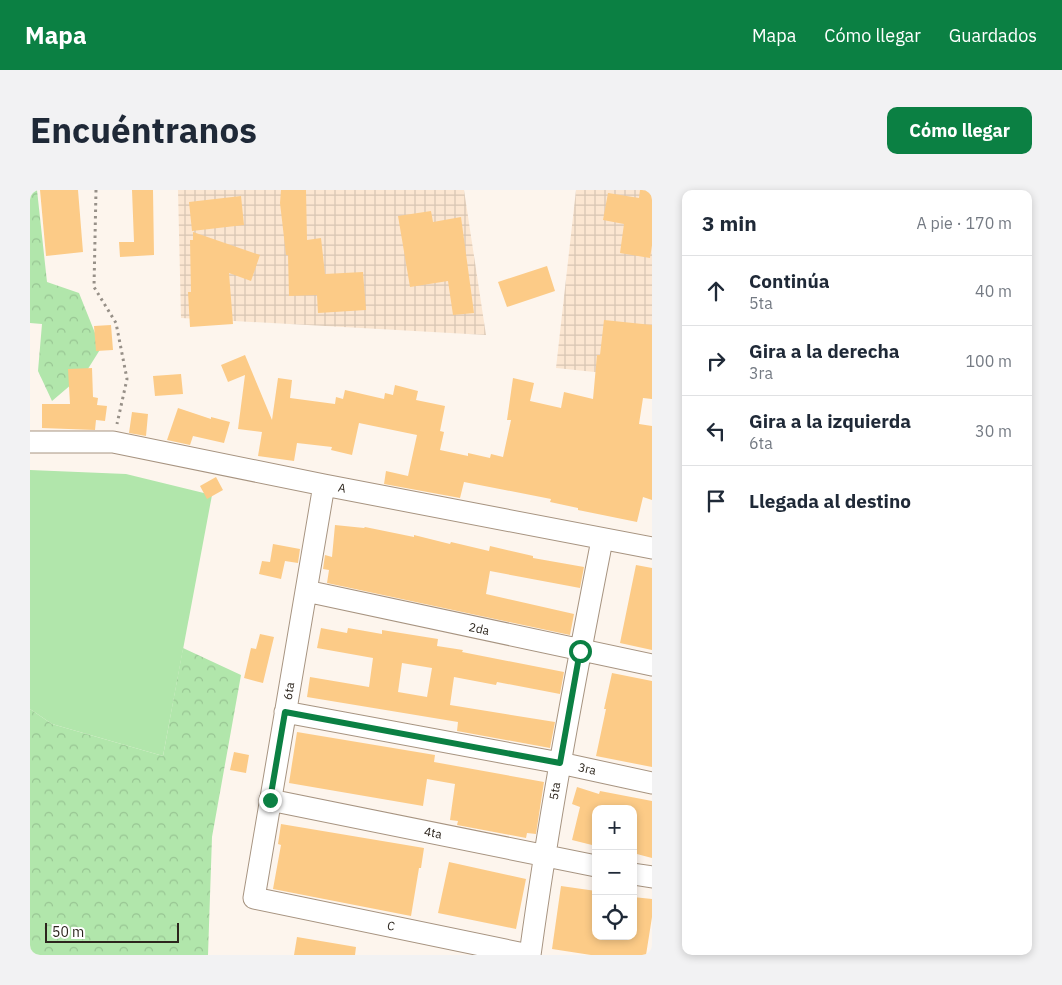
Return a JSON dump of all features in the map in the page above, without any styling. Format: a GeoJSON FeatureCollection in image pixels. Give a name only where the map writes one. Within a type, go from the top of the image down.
{"type":"FeatureCollection","features":[{"type":"Feature","properties":{"kind":"street","name":"A"},"geometry":{"type":"LineString","coordinates":[[30,442],[113,442],[602,540],[652,548]]}},
{"type":"Feature","properties":{"kind":"street","name":"6ta"},"geometry":{"type":"LineString","coordinates":[[254,898],[324,485]]}},
{"type":"Feature","properties":{"kind":"street","name":"5ta"},"geometry":{"type":"LineString","coordinates":[[529,955],[560,763],[602,540]]}},
{"type":"Feature","properties":{"kind":"street","name":"2da"},"geometry":{"type":"LineString","coordinates":[[306,592],[652,665]]}},
{"type":"Feature","properties":{"kind":"street","name":"3ra"},"geometry":{"type":"LineString","coordinates":[[285,712],[560,763],[652,783]]}},
{"type":"Feature","properties":{"kind":"street","name":"4ta"},"geometry":{"type":"LineString","coordinates":[[270,800],[592,865]]}},
{"type":"Feature","properties":{"kind":"street"},"geometry":{"type":"LineString","coordinates":[[637,875],[652,877]]}},
{"type":"Feature","properties":{"kind":"street","name":"C"},"geometry":{"type":"LineString","coordinates":[[254,898],[529,955]]}},
{"type":"Feature","properties":{"kind":"path"},"geometry":{"type":"LineString","coordinates":[[96,190],[94,287],[116,323],[127,379],[113,442]]}},
{"type":"Feature","properties":{"kind":"shaded area"},"geometry":{"type":"Polygon","coordinates":[[[178,190],[464,190],[486,335],[181,318],[178,190]]]}},
{"type":"Feature","properties":{"kind":"shaded area"},"geometry":{"type":"Polygon","coordinates":[[[576,190],[652,190],[652,378],[556,368],[576,190]]]}},
{"type":"Feature","properties":{"kind":"green space"},"geometry":{"type":"Polygon","coordinates":[[[30,190],[37,190],[47,282],[79,293],[101,348],[86,372],[52,401],[38,371],[42,324],[30,323],[30,190]]]}},
{"type":"Feature","properties":{"kind":"green space"},"geometry":{"type":"Polygon","coordinates":[[[30,470],[126,474],[212,495],[163,756],[52,724],[30,709],[30,470]]]}},
{"type":"Feature","properties":{"kind":"green space"},"geometry":{"type":"Polygon","coordinates":[[[183,648],[241,675],[212,837],[208,955],[30,955],[30,709],[52,724],[163,756],[183,648]]]}},
{"type":"Feature","properties":{"kind":"building"},"geometry":{"type":"Polygon","coordinates":[[[40,190],[78,190],[83,252],[46,256],[40,190]]]}},
{"type":"Feature","properties":{"kind":"building"},"geometry":{"type":"Polygon","coordinates":[[[132,190],[153,190],[154,255],[120,257],[119,242],[134,242],[132,190]]]}},
{"type":"Feature","properties":{"kind":"building"},"geometry":{"type":"Polygon","coordinates":[[[281,190],[306,190],[307,240],[321,238],[325,274],[363,272],[366,310],[318,313],[317,295],[289,296],[288,255],[286,255],[280,203],[281,190]]]}},
{"type":"Feature","properties":{"kind":"building"},"geometry":{"type":"Polygon","coordinates":[[[640,190],[652,190],[652,245],[650,258],[620,253],[624,224],[603,220],[608,193],[639,198],[640,190]]]}},
{"type":"Feature","properties":{"kind":"building"},"geometry":{"type":"Polygon","coordinates":[[[241,196],[244,225],[192,231],[189,202],[241,196]]]}},
{"type":"Feature","properties":{"kind":"building"},"geometry":{"type":"Polygon","coordinates":[[[431,211],[433,222],[461,217],[474,313],[453,315],[448,281],[410,287],[398,216],[431,211]]]}},
{"type":"Feature","properties":{"kind":"building"},"geometry":{"type":"Polygon","coordinates":[[[193,232],[260,255],[251,281],[229,273],[233,324],[190,327],[188,292],[191,292],[190,240],[193,240],[193,232]]]}},
{"type":"Feature","properties":{"kind":"building"},"geometry":{"type":"Polygon","coordinates":[[[547,266],[555,291],[507,307],[498,282],[547,266]]]}},
{"type":"Feature","properties":{"kind":"building"},"geometry":{"type":"Polygon","coordinates":[[[604,320],[652,325],[652,399],[643,398],[639,424],[652,426],[652,500],[643,497],[637,522],[578,510],[578,508],[550,502],[551,499],[464,482],[460,498],[384,484],[386,471],[408,476],[417,435],[359,423],[352,455],[331,450],[332,447],[297,443],[294,461],[258,456],[262,432],[238,429],[245,375],[228,382],[221,365],[245,355],[272,420],[278,378],[292,380],[290,398],[335,404],[336,397],[343,399],[345,390],[384,399],[385,393],[393,395],[395,385],[418,391],[416,400],[445,406],[440,431],[444,432],[440,450],[468,456],[468,453],[490,458],[491,454],[503,457],[511,420],[507,420],[513,378],[534,383],[530,401],[561,408],[564,392],[593,399],[597,355],[600,355],[604,320]]]}},
{"type":"Feature","properties":{"kind":"building"},"geometry":{"type":"Polygon","coordinates":[[[111,325],[113,350],[96,351],[94,326],[111,325]]]}},
{"type":"Feature","properties":{"kind":"building"},"geometry":{"type":"Polygon","coordinates":[[[92,368],[93,397],[98,398],[97,405],[107,406],[105,421],[96,420],[95,430],[42,428],[42,404],[70,404],[68,369],[92,368]]]}},
{"type":"Feature","properties":{"kind":"building"},"geometry":{"type":"Polygon","coordinates":[[[181,374],[183,394],[155,396],[153,376],[181,374]]]}},
{"type":"Feature","properties":{"kind":"building"},"geometry":{"type":"Polygon","coordinates":[[[178,408],[211,419],[211,417],[230,422],[224,443],[193,436],[190,445],[167,440],[178,408]]]}},
{"type":"Feature","properties":{"kind":"building"},"geometry":{"type":"Polygon","coordinates":[[[132,412],[148,414],[146,436],[129,433],[132,412]]]}},
{"type":"Feature","properties":{"kind":"building"},"geometry":{"type":"Polygon","coordinates":[[[216,477],[223,490],[207,499],[200,486],[216,477]]]}},
{"type":"Feature","properties":{"kind":"building"},"geometry":{"type":"Polygon","coordinates":[[[335,525],[365,527],[414,537],[414,535],[489,551],[490,546],[533,556],[533,558],[584,567],[580,588],[490,571],[486,594],[574,614],[570,635],[327,583],[329,570],[323,569],[325,555],[332,557],[335,525]]]}},
{"type":"Feature","properties":{"kind":"building"},"geometry":{"type":"Polygon","coordinates":[[[273,544],[300,549],[298,563],[285,561],[281,579],[259,574],[262,561],[270,562],[273,544]]]}},
{"type":"Feature","properties":{"kind":"building"},"geometry":{"type":"Polygon","coordinates":[[[636,565],[652,568],[652,650],[620,643],[636,565]]]}},
{"type":"Feature","properties":{"kind":"building"},"geometry":{"type":"Polygon","coordinates":[[[321,628],[347,633],[348,628],[382,634],[382,630],[438,639],[437,646],[564,672],[560,694],[497,682],[496,685],[454,677],[450,705],[555,722],[550,748],[457,731],[458,722],[307,697],[310,677],[369,687],[373,658],[317,648],[321,628]],[[402,663],[398,692],[427,697],[432,668],[402,663]]]}},
{"type":"Feature","properties":{"kind":"building"},"geometry":{"type":"Polygon","coordinates":[[[260,634],[274,637],[263,683],[244,678],[251,648],[256,649],[260,634]]]}},
{"type":"Feature","properties":{"kind":"building"},"geometry":{"type":"Polygon","coordinates":[[[612,673],[652,681],[652,767],[596,756],[612,673]]]}},
{"type":"Feature","properties":{"kind":"building"},"geometry":{"type":"Polygon","coordinates":[[[297,732],[435,755],[434,762],[544,782],[536,834],[527,833],[526,838],[457,825],[458,821],[450,820],[455,784],[427,779],[423,806],[289,783],[297,732]]]}},
{"type":"Feature","properties":{"kind":"building"},"geometry":{"type":"Polygon","coordinates":[[[234,752],[249,755],[246,773],[230,770],[234,752]]]}},
{"type":"Feature","properties":{"kind":"building"},"geometry":{"type":"Polygon","coordinates":[[[577,787],[599,794],[600,791],[652,801],[652,858],[637,854],[637,805],[592,805],[592,845],[572,840],[580,807],[572,804],[577,787]]]}},
{"type":"Feature","properties":{"kind":"building"},"geometry":{"type":"Polygon","coordinates":[[[281,824],[424,848],[411,916],[273,889],[281,845],[278,844],[281,824]]]}},
{"type":"Feature","properties":{"kind":"building"},"geometry":{"type":"Polygon","coordinates":[[[449,862],[526,879],[516,929],[438,913],[449,862]]]}},
{"type":"Feature","properties":{"kind":"building"},"geometry":{"type":"Polygon","coordinates":[[[561,886],[592,890],[592,940],[637,940],[637,897],[652,899],[652,917],[646,955],[591,955],[552,949],[561,886]]]}},
{"type":"Feature","properties":{"kind":"building"},"geometry":{"type":"Polygon","coordinates":[[[297,937],[356,947],[355,955],[294,955],[297,937]]]}},
{"type":"Feature","properties":{"kind":"route"},"geometry":{"type":"LineString","coordinates":[[270,800],[285,712],[560,763],[580,651]]}}]}
